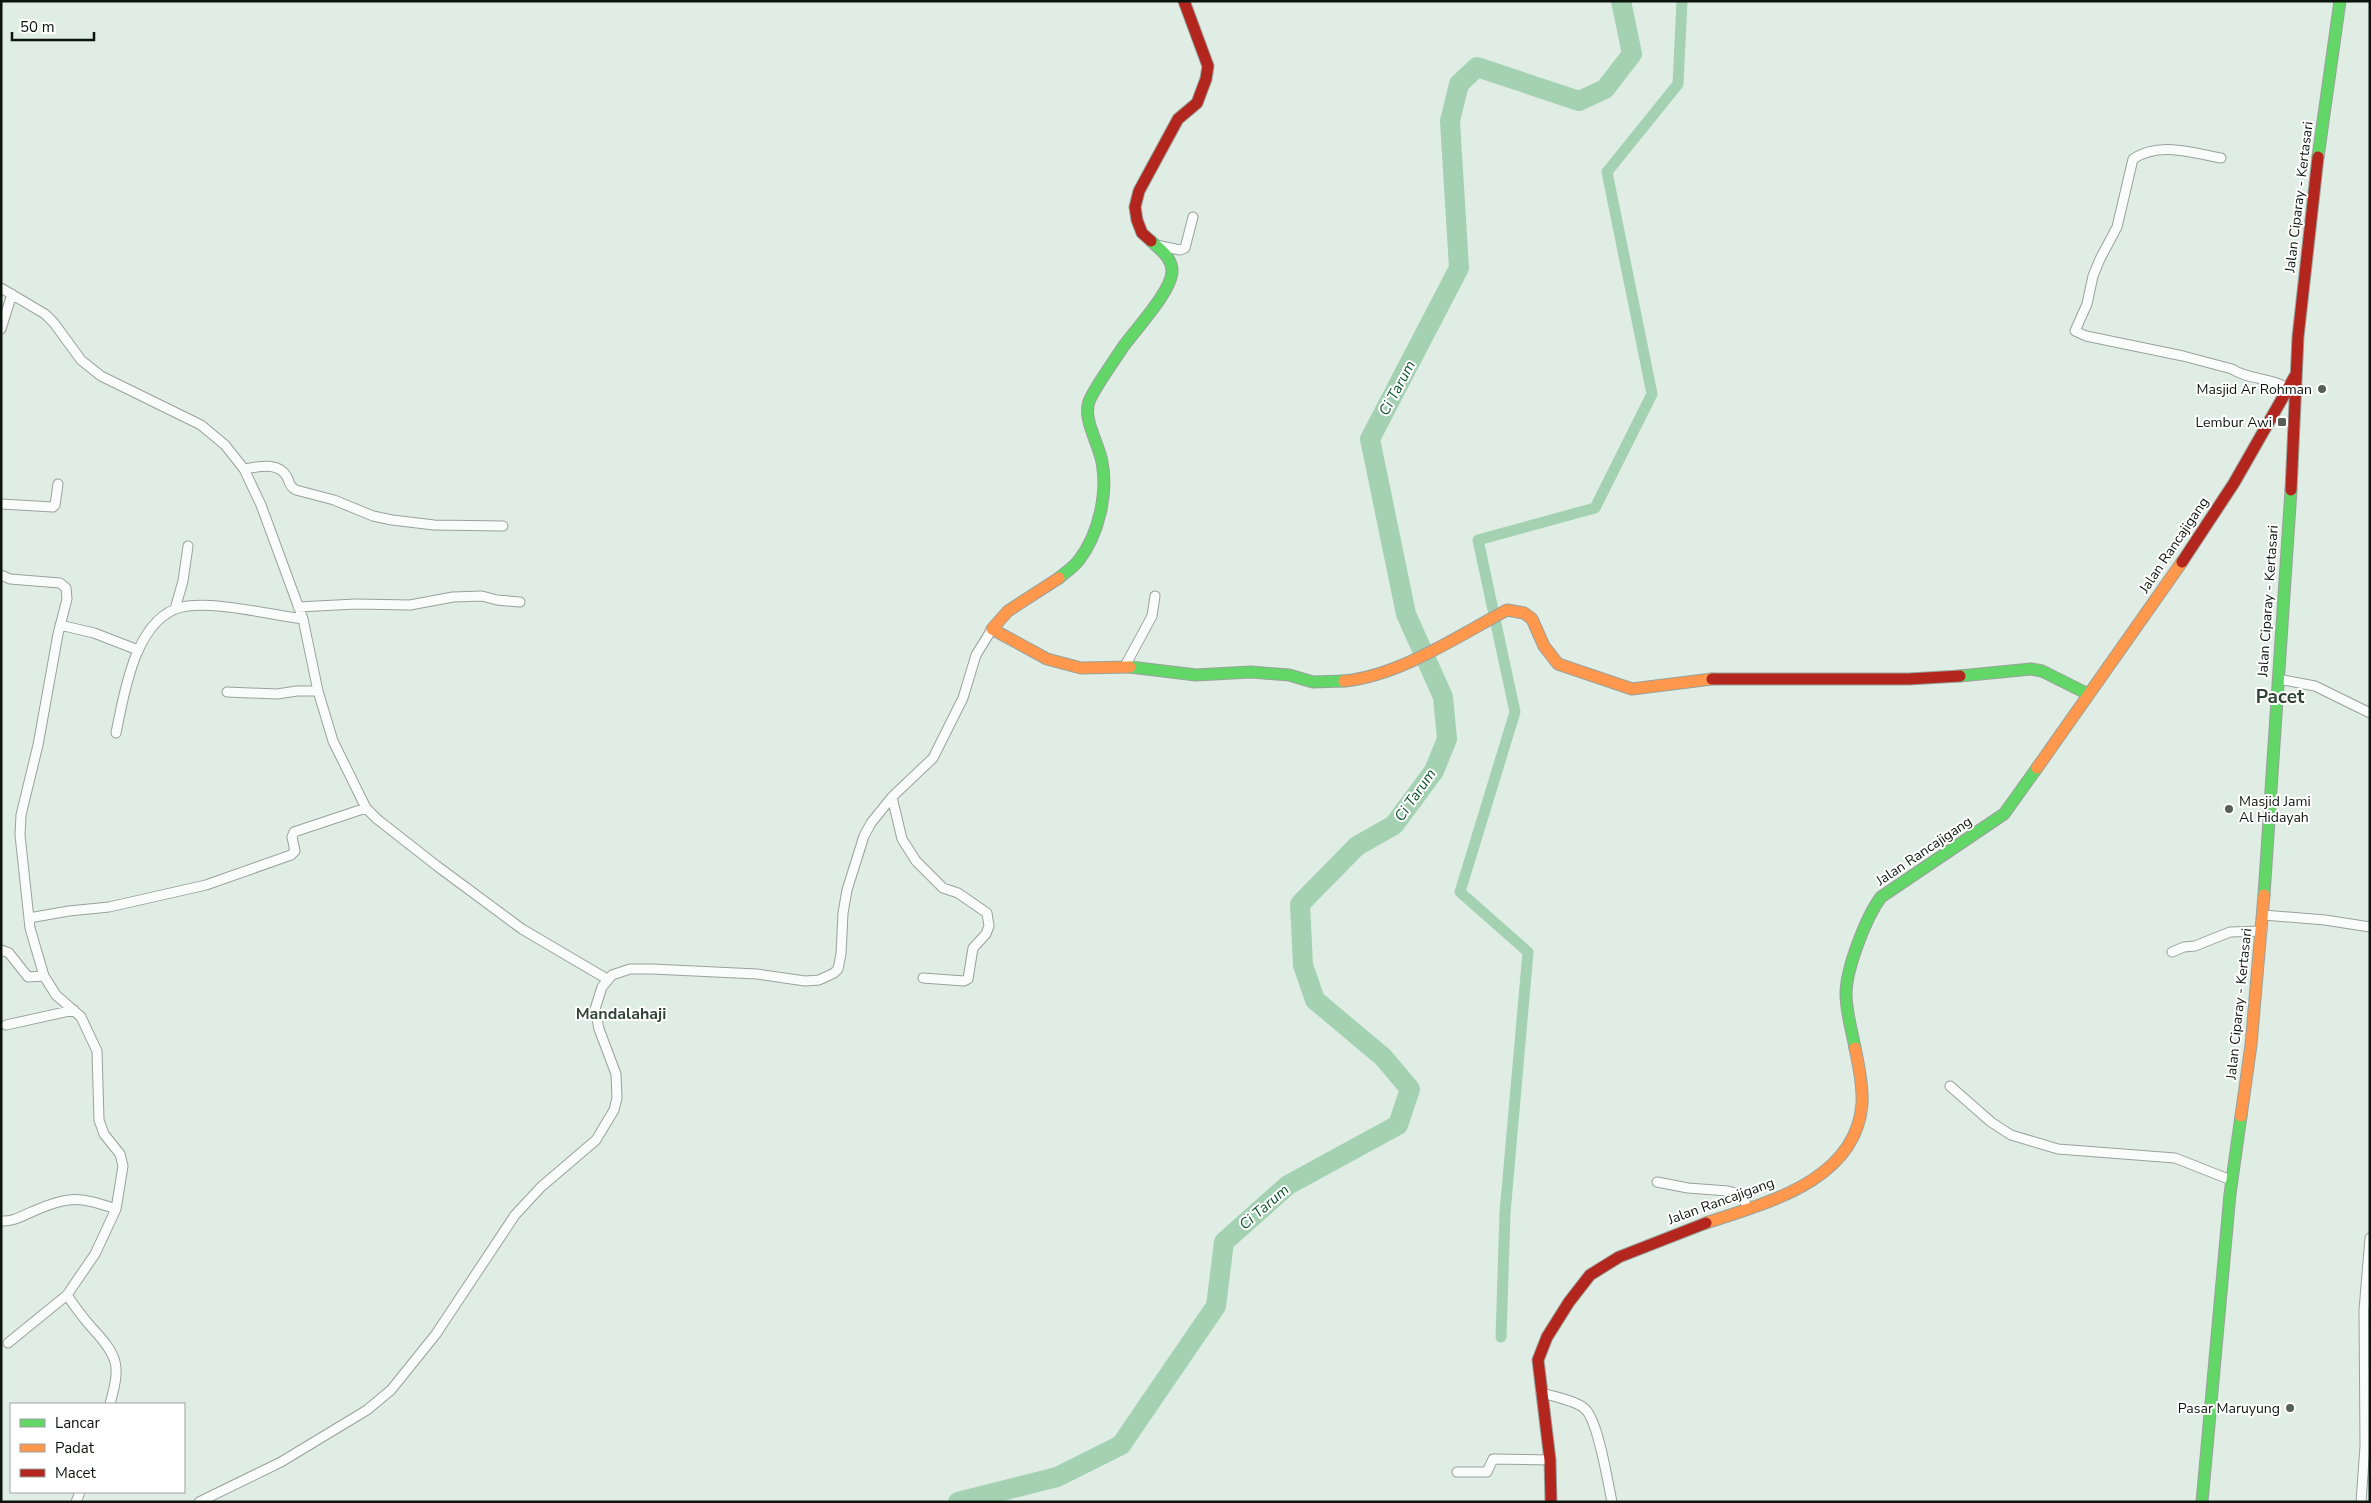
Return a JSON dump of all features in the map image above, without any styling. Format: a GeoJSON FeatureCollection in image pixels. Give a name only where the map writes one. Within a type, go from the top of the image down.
{"type":"FeatureCollection","features":[{"type":"Feature","properties":{"kind":"main road"},"geometry":{"type":"LineString","coordinates":[[1184,1],[1208,66],[1201,95],[1197,102],[1178,119],[1139,191],[1136,207],[1137,220],[1142,233],[1169,258],[1172,272],[1164,293],[1123,348],[1089,401],[1088,416],[1102,461],[1104,489],[1100,512],[1092,535],[1078,560],[1059,578],[1008,611],[992,629],[1047,660],[1081,668],[1125,666],[1196,675],[1251,672],[1289,675],[1313,682],[1364,678],[1401,666],[1502,613],[1516,610],[1532,619],[1544,646],[1558,664],[1632,689],[1722,678],[1909,679],[2031,669],[2042,671],[2088,694]]}},
{"type":"Feature","properties":{"kind":"main road","name":"Jalan Ciparay - Kertasari"},"geometry":{"type":"LineString","coordinates":[[2202,1502],[2231,1180],[2251,1045],[2262,931],[2293,461],[2296,373],[2311,213],[2332,41],[2340,1]]}},
{"type":"Feature","properties":{"kind":"main road","name":"Jalan Rancajigang"},"geometry":{"type":"LineString","coordinates":[[1551,1502],[1550,1460],[1538,1360],[1542,1347],[1569,1302],[1590,1275],[1619,1257],[1683,1230],[1749,1209],[1795,1190],[1830,1169],[1852,1138],[1859,1122],[1862,1106],[1862,1086],[1846,996],[1847,985],[1874,905],[1882,897],[2004,814],[2234,483],[2296,373]]}},
{"type":"Feature","properties":{"kind":"street"},"geometry":{"type":"LineString","coordinates":[[2221,158],[2184,151],[2162,150],[2148,151],[2133,159],[2117,227],[2093,276],[2087,304],[2075,331],[2086,336],[2183,356],[2232,369],[2239,374],[2280,383],[2288,388]]}},
{"type":"Feature","properties":{"kind":"street"},"geometry":{"type":"LineString","coordinates":[[1156,245],[1180,250],[1185,248],[1193,217]]}},
{"type":"Feature","properties":{"kind":"street"},"geometry":{"type":"LineString","coordinates":[[1,288],[31,305],[54,323],[90,368],[122,388],[192,420],[211,432],[225,445],[244,469],[262,505],[303,619],[318,691],[333,741],[366,808],[377,820],[522,929],[607,979]]}},
{"type":"Feature","properties":{"kind":"street"},"geometry":{"type":"LineString","coordinates":[[1,329],[12,294]]}},
{"type":"Feature","properties":{"kind":"street"},"geometry":{"type":"LineString","coordinates":[[244,469],[269,466],[280,469],[284,472],[291,487],[296,490],[382,518],[434,525],[503,526]]}},
{"type":"Feature","properties":{"kind":"street"},"geometry":{"type":"LineString","coordinates":[[1,504],[53,507],[55,505],[58,484]]}},
{"type":"Feature","properties":{"kind":"street"},"geometry":{"type":"LineString","coordinates":[[174,609],[183,582],[188,546]]}},
{"type":"Feature","properties":{"kind":"street"},"geometry":{"type":"LineString","coordinates":[[1,575],[10,579],[60,583],[64,586],[67,599],[60,625],[38,745],[21,815],[20,835],[29,918],[44,976],[52,990],[82,1017],[97,1051],[101,1128],[122,1160],[123,1172],[116,1209],[95,1254],[67,1295],[8,1343]]}},
{"type":"Feature","properties":{"kind":"street"},"geometry":{"type":"LineString","coordinates":[[298,607],[356,604],[410,605],[453,597],[482,596],[497,600],[520,602]]}},
{"type":"Feature","properties":{"kind":"street"},"geometry":{"type":"LineString","coordinates":[[1125,666],[1152,616],[1155,596]]}},
{"type":"Feature","properties":{"kind":"street"},"geometry":{"type":"LineString","coordinates":[[116,733],[123,697],[138,650],[153,626],[174,609],[183,606],[211,605],[303,619]]}},
{"type":"Feature","properties":{"kind":"street"},"geometry":{"type":"LineString","coordinates":[[60,625],[94,633],[138,650]]}},
{"type":"Feature","properties":{"kind":"street"},"geometry":{"type":"LineString","coordinates":[[199,1502],[281,1462],[367,1410],[391,1390],[446,1319],[493,1245],[515,1215],[541,1187],[596,1140],[614,1110],[617,1098],[616,1074],[598,1030],[595,1009],[602,987],[607,979],[620,972],[630,970],[757,974],[805,981],[819,980],[834,973],[840,962],[843,913],[855,858],[871,822],[892,797],[933,758],[963,698],[976,656],[992,629]]}},
{"type":"Feature","properties":{"kind":"street"},"geometry":{"type":"LineString","coordinates":[[2278,679],[2314,686],[2370,713]]}},
{"type":"Feature","properties":{"kind":"street"},"geometry":{"type":"LineString","coordinates":[[227,692],[277,694],[297,691],[318,691]]}},
{"type":"Feature","properties":{"kind":"street"},"geometry":{"type":"LineString","coordinates":[[892,797],[902,839],[916,862],[942,888],[958,893],[981,908],[987,913],[989,918],[986,934],[973,948],[968,979],[964,981],[923,978]]}},
{"type":"Feature","properties":{"kind":"street"},"geometry":{"type":"LineString","coordinates":[[29,918],[69,910],[109,907],[206,886],[291,855],[295,851],[292,837],[294,832],[366,808]]}},
{"type":"Feature","properties":{"kind":"street"},"geometry":{"type":"LineString","coordinates":[[2263,915],[2325,920],[2370,927]]}},
{"type":"Feature","properties":{"kind":"street"},"geometry":{"type":"LineString","coordinates":[[2172,952],[2184,947],[2195,946],[2230,932],[2262,931]]}},
{"type":"Feature","properties":{"kind":"street"},"geometry":{"type":"LineString","coordinates":[[1,950],[9,953],[28,977],[44,976]]}},
{"type":"Feature","properties":{"kind":"street"},"geometry":{"type":"LineString","coordinates":[[6,1025],[74,1010]]}},
{"type":"Feature","properties":{"kind":"street"},"geometry":{"type":"LineString","coordinates":[[1950,1086],[1991,1122],[2011,1135],[2058,1149],[2174,1158],[2231,1180]]}},
{"type":"Feature","properties":{"kind":"street"},"geometry":{"type":"LineString","coordinates":[[1657,1182],[1688,1188],[1728,1191],[1741,1195],[1749,1209]]}},
{"type":"Feature","properties":{"kind":"street"},"geometry":{"type":"LineString","coordinates":[[1,1221],[16,1220],[35,1210],[76,1198],[116,1209]]}},
{"type":"Feature","properties":{"kind":"street"},"geometry":{"type":"LineString","coordinates":[[2361,1502],[2364,1446],[2364,1310],[2370,1238]]}},
{"type":"Feature","properties":{"kind":"street"},"geometry":{"type":"LineString","coordinates":[[67,1295],[112,1350],[116,1369],[115,1386],[110,1403]]}},
{"type":"Feature","properties":{"kind":"street"},"geometry":{"type":"LineString","coordinates":[[1542,1393],[1582,1406],[1589,1413],[1599,1444],[1612,1502]]}},
{"type":"Feature","properties":{"kind":"street"},"geometry":{"type":"LineString","coordinates":[[1457,1472],[1487,1472],[1493,1459],[1550,1460]]}},
{"type":"Feature","properties":{"kind":"waterway","name":"Ci Tarum"},"geometry":{"type":"LineString","coordinates":[[958,1502],[1057,1477],[1121,1445],[1216,1306],[1224,1242],[1288,1185],[1398,1125],[1410,1089],[1383,1057],[1315,1000],[1303,965],[1300,904],[1357,846],[1394,825],[1434,771],[1447,739],[1443,697],[1406,614],[1370,439],[1459,268],[1450,121],[1459,84],[1477,67],[1579,101],[1605,89],[1632,54],[1621,1]]}},
{"type":"Feature","properties":{"kind":"waterway"},"geometry":{"type":"LineString","coordinates":[[1501,1337],[1505,1213],[1528,952],[1460,892],[1515,712],[1478,540],[1595,508],[1652,394],[1607,172],[1678,84],[1682,1]]}},
{"type":"Feature","properties":{"kind":"traffic: fast"},"geometry":{"type":"LineString","coordinates":[[2318,157],[2340,1]]}},
{"type":"Feature","properties":{"kind":"traffic: fast"},"geometry":{"type":"LineString","coordinates":[[1059,578],[1075,565],[1086,550],[1097,526],[1103,500],[1104,474],[1089,422],[1088,406],[1090,399],[1123,347],[1160,299],[1170,279],[1172,271],[1170,262],[1165,254],[1151,241]]}},
{"type":"Feature","properties":{"kind":"traffic: fast"},"geometry":{"type":"LineString","coordinates":[[2264,895],[2291,490]]}},
{"type":"Feature","properties":{"kind":"traffic: fast"},"geometry":{"type":"LineString","coordinates":[[1130,667],[1196,675],[1251,672],[1289,675],[1313,682],[1344,681]]}},
{"type":"Feature","properties":{"kind":"traffic: fast"},"geometry":{"type":"LineString","coordinates":[[1960,676],[2031,669],[2042,671],[2088,694]]}},
{"type":"Feature","properties":{"kind":"traffic: fast"},"geometry":{"type":"LineString","coordinates":[[1855,1048],[1847,1008],[1847,983],[1858,944],[1875,906],[1881,897],[2004,814],[2037,768]]}},
{"type":"Feature","properties":{"kind":"traffic: fast"},"geometry":{"type":"LineString","coordinates":[[2202,1502],[2230,1194],[2241,1116]]}},
{"type":"Feature","properties":{"kind":"traffic: slow"},"geometry":{"type":"LineString","coordinates":[[2037,768],[2182,562]]}},
{"type":"Feature","properties":{"kind":"traffic: slow"},"geometry":{"type":"LineString","coordinates":[[1059,578],[1008,611],[992,629],[1047,659],[1081,668],[1130,667]]}},
{"type":"Feature","properties":{"kind":"traffic: slow"},"geometry":{"type":"LineString","coordinates":[[1344,681],[1365,678],[1407,663],[1448,643],[1507,610],[1524,613],[1532,619],[1544,646],[1558,664],[1632,689],[1712,679]]}},
{"type":"Feature","properties":{"kind":"traffic: slow"},"geometry":{"type":"LineString","coordinates":[[2241,1116],[2251,1045],[2264,895]]}},
{"type":"Feature","properties":{"kind":"traffic: slow"},"geometry":{"type":"LineString","coordinates":[[1706,1223],[1755,1207],[1804,1185],[1826,1170],[1844,1152],[1856,1130],[1862,1104],[1861,1083],[1855,1048]]}},
{"type":"Feature","properties":{"kind":"traffic: jam"},"geometry":{"type":"LineString","coordinates":[[1151,241],[1142,233],[1137,220],[1135,207],[1139,191],[1178,119],[1197,103],[1206,79],[1208,66],[1184,1]]}},
{"type":"Feature","properties":{"kind":"traffic: jam"},"geometry":{"type":"LineString","coordinates":[[2291,490],[2298,337],[2318,157]]}},
{"type":"Feature","properties":{"kind":"traffic: jam"},"geometry":{"type":"LineString","coordinates":[[2182,562],[2234,483],[2295,376]]}},
{"type":"Feature","properties":{"kind":"traffic: jam"},"geometry":{"type":"LineString","coordinates":[[1712,679],[1909,679],[1960,676]]}},
{"type":"Feature","properties":{"kind":"traffic: jam"},"geometry":{"type":"LineString","coordinates":[[1551,1502],[1550,1460],[1538,1360],[1547,1337],[1569,1302],[1590,1275],[1619,1257],[1706,1223]]}},
{"type":"Feature","properties":{"kind":"place","name":"Masjid Ar Rohman"},"geometry":{"type":"Point","coordinates":[2322,389]}},
{"type":"Feature","properties":{"kind":"place","name":"Lembur Awi"},"geometry":{"type":"Point","coordinates":[2282,422]}},
{"type":"Feature","properties":{"kind":"place","name":"Masjid Jami Al Hidayah"},"geometry":{"type":"Point","coordinates":[2229,809]}},
{"type":"Feature","properties":{"kind":"place","name":"Pasar Maruyung"},"geometry":{"type":"Point","coordinates":[2290,1408]}},
{"type":"Feature","properties":{"kind":"district","name":"Pacet"},"geometry":{"type":"Point","coordinates":[2280,697]}},
{"type":"Feature","properties":{"kind":"district","name":"Mandalahaji"},"geometry":{"type":"Point","coordinates":[621,1014]}}]}
